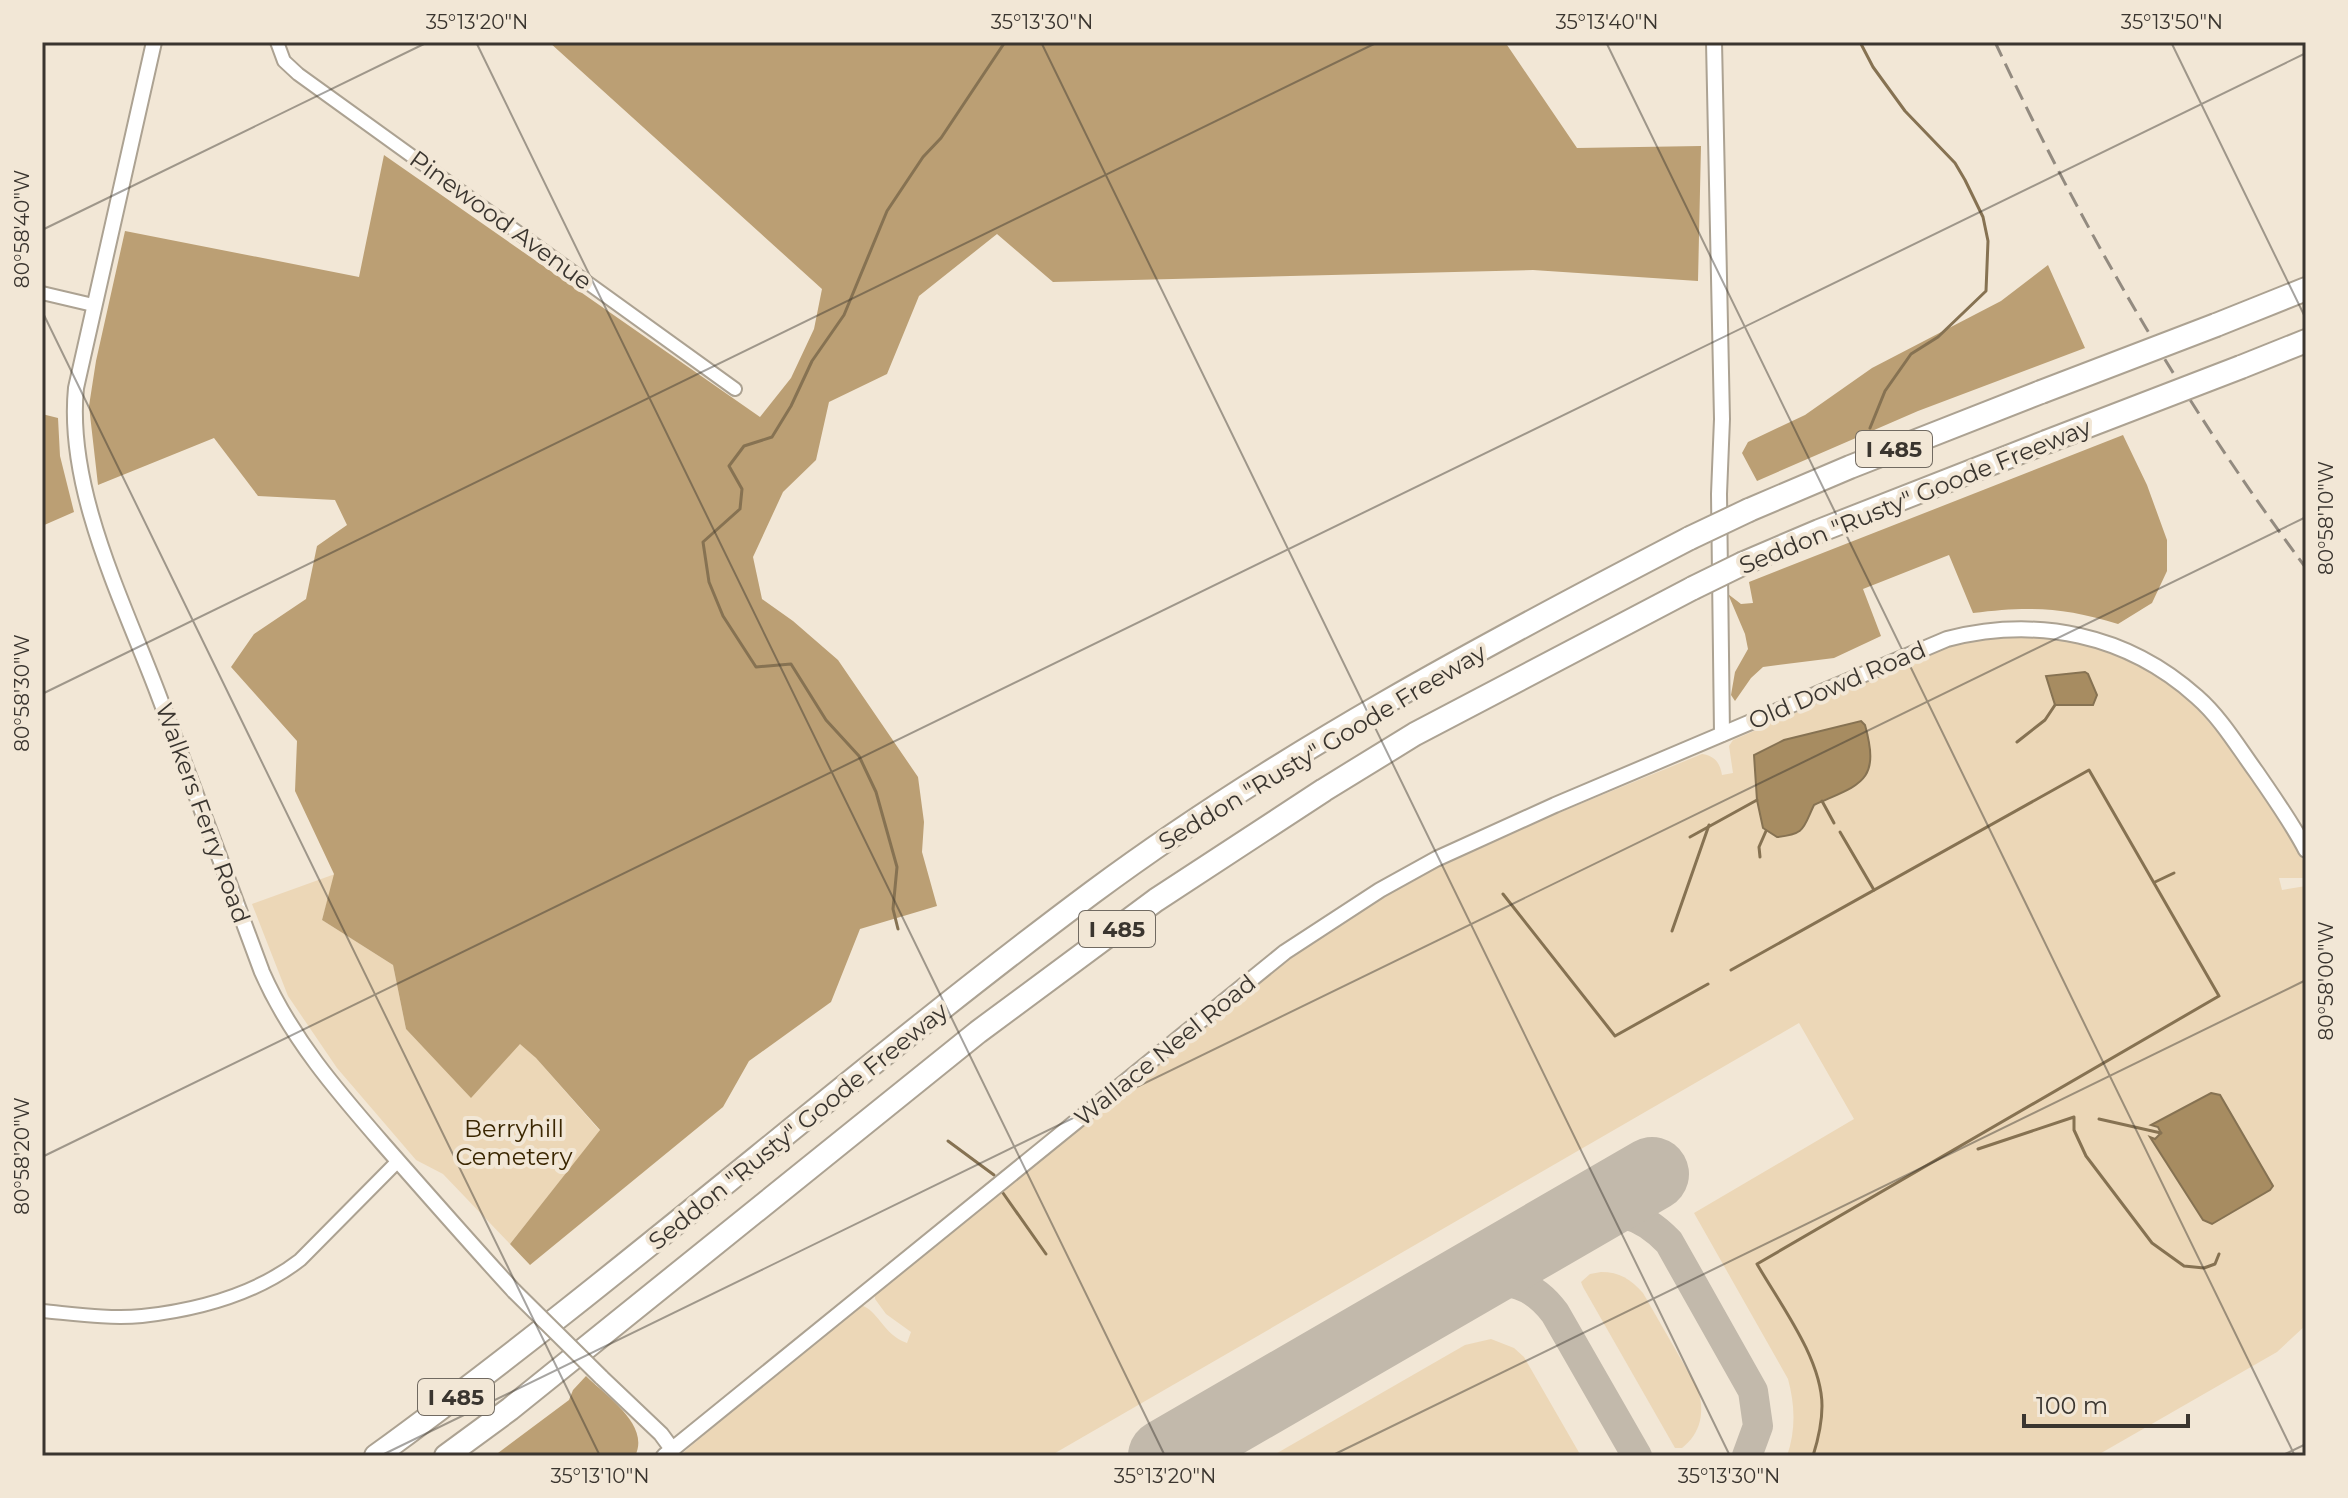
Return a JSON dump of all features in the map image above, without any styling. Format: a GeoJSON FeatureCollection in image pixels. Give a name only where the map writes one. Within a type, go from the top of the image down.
{"type":"FeatureCollection","features":[{"type":"Feature","properties":{"kind":"highway","name":"Seddon \"Rusty\" Goode Freeway"},"geometry":{"type":"LineString","coordinates":[[376,1456],[557,1321],[849,1084],[1095,891],[1266,776],[1394,698],[1536,618],[1749,510],[1904,445],[2306,289]]}},
{"type":"Feature","properties":{"kind":"highway","name":"Seddon \"Rusty\" Goode Freeway"},"geometry":{"type":"LineString","coordinates":[[446,1456],[520,1401],[978,1032],[1156,900],[1415,734],[1744,563],[2306,341]]}},
{"type":"Feature","properties":{"kind":"street","name":"Walkers Ferry Road"},"geometry":{"type":"LineString","coordinates":[[154,42],[76,388],[74,433],[81,483],[97,531],[256,958],[278,1008],[313,1061],[398,1161],[514,1291],[661,1434],[668,1453]]}},
{"type":"Feature","properties":{"kind":"street","name":"Pinewood Avenue"},"geometry":{"type":"LineString","coordinates":[[277,42],[284,61],[298,74],[735,389]]}},
{"type":"Feature","properties":{"kind":"street","name":"Old Dowd Road"},"geometry":{"type":"LineString","coordinates":[[1714,42],[1722,419],[1719,509],[1722,734],[1947,639],[2018,628],[2070,632],[2126,650],[2174,678],[2198,697],[2232,737],[2306,850]]}},
{"type":"Feature","properties":{"kind":"street"},"geometry":{"type":"LineString","coordinates":[[42,293],[93,305]]}},
{"type":"Feature","properties":{"kind":"street","name":"Wallace Neel Road"},"geometry":{"type":"LineString","coordinates":[[668,1453],[1285,952],[1314,932],[1436,859],[1722,734]]}},
{"type":"Feature","properties":{"kind":"street"},"geometry":{"type":"LineString","coordinates":[[42,1311],[141,1316],[201,1305],[241,1292],[283,1273],[300,1260],[398,1161]]}},
{"type":"Feature","properties":{"kind":"green space"},"geometry":{"type":"Polygon","coordinates":[[[2043,636],[2085,642],[2121,655],[2172,686],[2194,706],[2233,752],[2287,829],[2302,858],[2306,878],[2279,878],[2282,890],[2306,886],[2306,1325],[2277,1352],[2096,1456],[1787,1456],[1794,1418],[1788,1379],[1694,1213],[1854,1119],[1799,1023],[1050,1456],[679,1456],[860,1305],[872,1312],[892,1334],[907,1343],[911,1332],[886,1314],[875,1299],[875,1293],[1296,953],[1378,900],[1444,863],[1502,836],[1702,754],[1716,761],[1722,775],[1733,773],[1729,746],[1733,740],[1951,646],[1992,637],[2043,636]]]}},
{"type":"Feature","properties":{"kind":"green space","name":"Berryhill Cemetery"},"geometry":{"type":"Polygon","coordinates":[[[335,874],[322,920],[393,965],[406,1029],[471,1097],[520,1043],[600,1131],[510,1244],[443,1174],[416,1160],[337,1068],[288,996],[252,904],[335,874]]]}},
{"type":"Feature","properties":{"kind":"green space"},"geometry":{"type":"Polygon","coordinates":[[[1601,1272],[1624,1277],[1643,1293],[1698,1389],[1700,1422],[1694,1436],[1682,1448],[1675,1448],[1583,1287],[1581,1282],[1590,1274],[1601,1272]]]}},
{"type":"Feature","properties":{"kind":"green space"},"geometry":{"type":"Polygon","coordinates":[[[1491,1339],[1514,1348],[1524,1357],[1581,1456],[1272,1456],[1465,1345],[1491,1339]]]}},
{"type":"Feature","properties":{"kind":"shaded area"},"geometry":{"type":"Polygon","coordinates":[[[549,42],[1505,42],[1577,148],[1701,146],[1698,281],[1533,270],[1053,282],[997,234],[919,296],[887,374],[829,402],[816,460],[783,492],[753,557],[762,599],[838,660],[918,777],[924,822],[922,852],[937,906],[860,929],[831,1002],[749,1061],[723,1107],[530,1265],[510,1244],[600,1130],[520,1044],[471,1098],[406,1029],[393,965],[322,920],[334,874],[295,791],[297,741],[231,667],[254,634],[306,599],[317,546],[347,525],[335,500],[258,496],[214,438],[98,485],[89,406],[125,231],[359,277],[384,155],[760,417],[791,378],[814,329],[822,289],[549,42]]]}},
{"type":"Feature","properties":{"kind":"shaded area"},"geometry":{"type":"Polygon","coordinates":[[[2048,265],[2085,348],[1918,411],[1757,481],[1742,453],[1748,442],[1805,415],[1872,368],[2001,301],[2048,265]]]}},
{"type":"Feature","properties":{"kind":"shaded area"},"geometry":{"type":"Polygon","coordinates":[[[42,414],[58,418],[60,456],[74,512],[42,526],[42,414]]]}},
{"type":"Feature","properties":{"kind":"shaded area"},"geometry":{"type":"Polygon","coordinates":[[[2123,435],[2147,485],[2167,540],[2167,571],[2152,603],[2118,624],[2080,614],[2046,610],[2011,609],[1973,613],[1949,555],[1863,589],[1881,636],[1834,658],[1763,667],[1735,701],[1731,695],[1735,672],[1748,649],[1728,594],[1741,604],[1753,603],[1749,582],[2123,435]]]}},
{"type":"Feature","properties":{"kind":"shaded area"},"geometry":{"type":"Polygon","coordinates":[[[2085,672],[2097,695],[2093,705],[2055,705],[2046,676],[2085,672]]]}},
{"type":"Feature","properties":{"kind":"shaded area"},"geometry":{"type":"Polygon","coordinates":[[[1861,721],[1865,725],[1870,759],[1863,779],[1844,792],[1814,805],[1799,832],[1777,837],[1763,828],[1757,800],[1754,755],[1784,740],[1861,721]]]}},
{"type":"Feature","properties":{"kind":"shaded area"},"geometry":{"type":"Polygon","coordinates":[[[2211,1093],[2220,1095],[2273,1186],[2212,1224],[2203,1220],[2150,1137],[2155,1139],[2161,1133],[2158,1127],[2151,1125],[2211,1093]]]}},
{"type":"Feature","properties":{"kind":"shaded area"},"geometry":{"type":"Polygon","coordinates":[[[586,1376],[632,1422],[638,1444],[635,1456],[494,1456],[569,1400],[573,1390],[586,1376]]]}},
{"type":"Feature","properties":{"kind":"waterway"},"geometry":{"type":"LineString","coordinates":[[898,929],[893,909],[897,867],[876,792],[859,756],[826,720],[791,664],[756,667],[723,616],[709,582],[703,542],[740,509],[742,489],[729,466],[744,446],[772,437],[812,361],[844,315],[887,211],[923,157],[941,138],[1005,42]]}},
{"type":"Feature","properties":{"kind":"waterway"},"geometry":{"type":"LineString","coordinates":[[1860,42],[1873,67],[1905,111],[1955,163],[1983,217],[1988,241],[1986,291],[1938,337],[1911,354],[1885,391],[1870,428]]}},
{"type":"Feature","properties":{"kind":"waterway"},"geometry":{"type":"LineString","coordinates":[[2017,742],[2045,720],[2055,705]]}},
{"type":"Feature","properties":{"kind":"waterway"},"geometry":{"type":"LineString","coordinates":[[1731,970],[2089,770],[2219,996],[1757,1264],[1798,1332],[1815,1370],[1822,1406],[1813,1456]]}},
{"type":"Feature","properties":{"kind":"waterway"},"geometry":{"type":"LineString","coordinates":[[1690,837],[1757,800]]}},
{"type":"Feature","properties":{"kind":"waterway"},"geometry":{"type":"LineString","coordinates":[[1822,801],[1834,823]]}},
{"type":"Feature","properties":{"kind":"waterway"},"geometry":{"type":"LineString","coordinates":[[1672,931],[1709,825]]}},
{"type":"Feature","properties":{"kind":"waterway"},"geometry":{"type":"LineString","coordinates":[[1760,857],[1759,847],[1766,831]]}},
{"type":"Feature","properties":{"kind":"waterway"},"geometry":{"type":"LineString","coordinates":[[1840,832],[1874,890]]}},
{"type":"Feature","properties":{"kind":"waterway"},"geometry":{"type":"LineString","coordinates":[[2155,882],[2174,873]]}},
{"type":"Feature","properties":{"kind":"waterway"},"geometry":{"type":"LineString","coordinates":[[1503,894],[1615,1036],[1708,984]]}},
{"type":"Feature","properties":{"kind":"waterway"},"geometry":{"type":"LineString","coordinates":[[1978,1149],[2074,1117],[2074,1130],[2086,1156],[2152,1243],[2184,1266],[2204,1268],[2215,1264],[2219,1254]]}},
{"type":"Feature","properties":{"kind":"waterway"},"geometry":{"type":"LineString","coordinates":[[2099,1119],[2161,1133]]}},
{"type":"Feature","properties":{"kind":"waterway"},"geometry":{"type":"LineString","coordinates":[[948,1141],[994,1175]]}},
{"type":"Feature","properties":{"kind":"waterway"},"geometry":{"type":"LineString","coordinates":[[1003,1193],[1046,1254]]}},
{"type":"Feature","properties":{"kind":"taxiway"},"geometry":{"type":"LineString","coordinates":[[1575,1219],[1602,1213],[1626,1214],[1648,1224],[1669,1242],[1753,1391],[1758,1426],[1747,1456]]}},
{"type":"Feature","properties":{"kind":"taxiway"},"geometry":{"type":"LineString","coordinates":[[1444,1295],[1475,1284],[1504,1282],[1517,1284],[1543,1299],[1555,1313],[1637,1456]]}},
{"type":"Feature","properties":{"kind":"runway"},"geometry":{"type":"LineString","coordinates":[[1165,1456],[1652,1174]]}},
{"type":"Feature","properties":{"kind":"railway"},"geometry":{"type":"LineString","coordinates":[[1995,42],[2063,179],[2137,313],[2218,443],[2306,568]]}}]}
